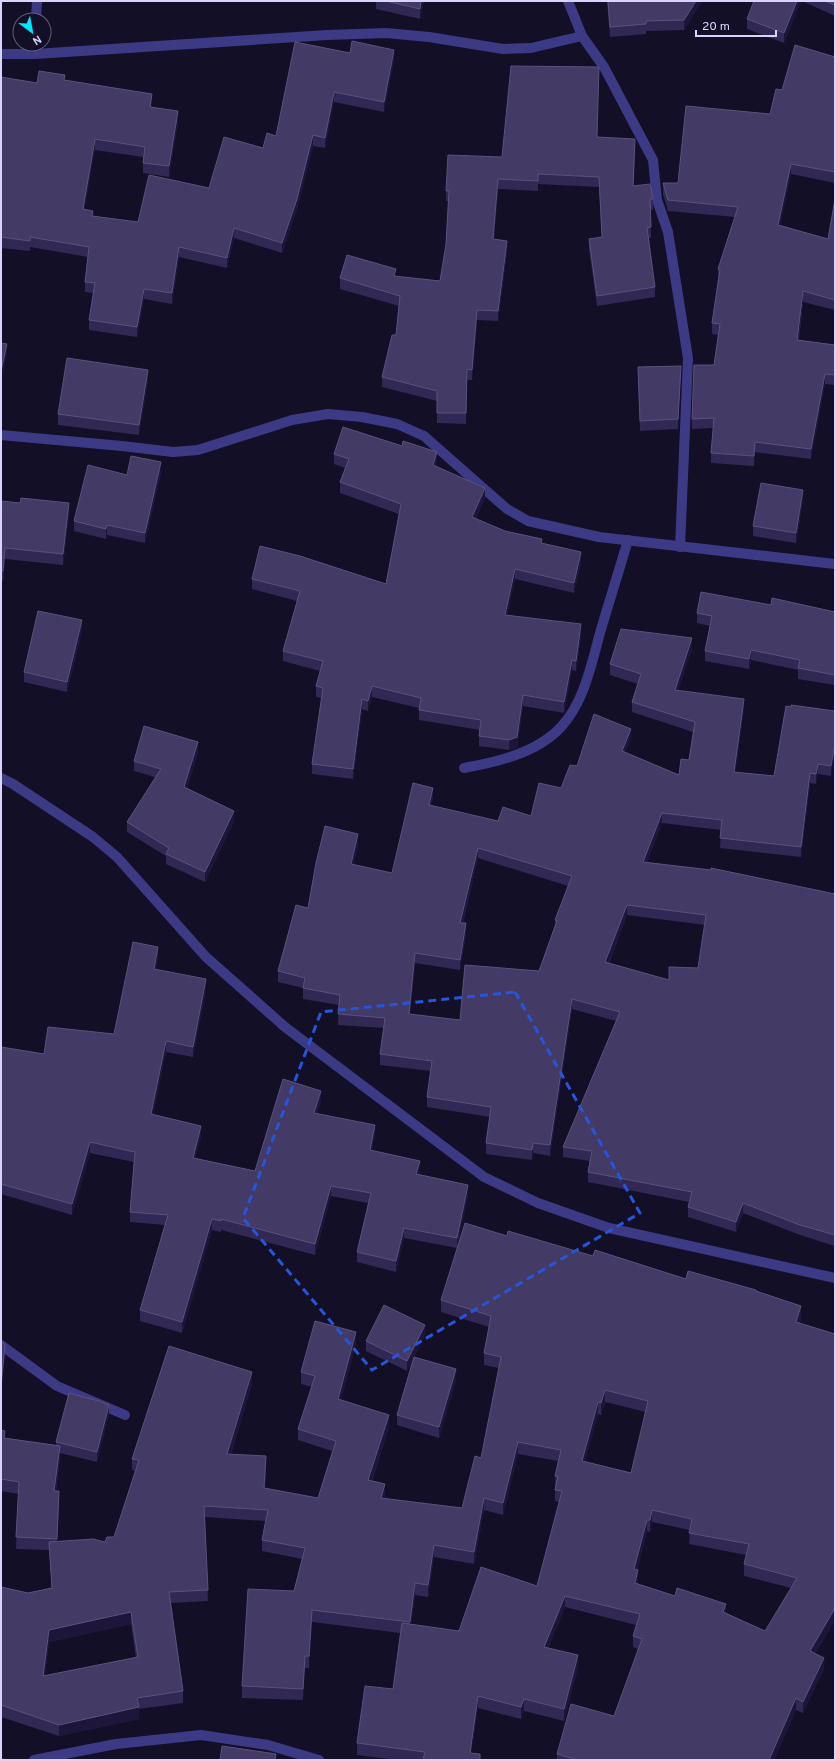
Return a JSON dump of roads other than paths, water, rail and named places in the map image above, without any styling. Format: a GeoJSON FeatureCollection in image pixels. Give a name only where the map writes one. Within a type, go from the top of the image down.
{"type":"FeatureCollection","features":[{"type":"Feature","properties":{"kind":"street"},"geometry":{"type":"LineString","coordinates":[[36,12],[37,1]]}},
{"type":"Feature","properties":{"kind":"street"},"geometry":{"type":"LineString","coordinates":[[568,1],[582,36],[604,67],[653,160],[657,200],[668,232],[688,358],[680,547]]}},
{"type":"Feature","properties":{"kind":"street"},"geometry":{"type":"LineString","coordinates":[[52,48],[386,33],[429,36],[504,48],[531,48],[582,36]]}},
{"type":"Feature","properties":{"kind":"street"},"geometry":{"type":"LineString","coordinates":[[1,54],[15,52]]}},
{"type":"Feature","properties":{"kind":"street"},"geometry":{"type":"LineString","coordinates":[[1,435],[173,452],[198,450],[292,420],[328,414],[362,417],[397,424],[424,436],[507,509],[528,521],[599,537],[835,564]]}},
{"type":"Feature","properties":{"kind":"street"},"geometry":{"type":"LineString","coordinates":[[464,768],[504,760],[536,746],[560,728],[575,709],[586,682],[628,540]]}},
{"type":"Feature","properties":{"kind":"street"},"geometry":{"type":"LineString","coordinates":[[1,778],[13,784],[93,837],[117,856],[206,957],[285,1027],[484,1177],[538,1203],[609,1228],[835,1278]]}},
{"type":"Feature","properties":{"kind":"street"},"geometry":{"type":"LineString","coordinates":[[1,1345],[57,1386],[125,1415]]}},
{"type":"Feature","properties":{"kind":"street"},"geometry":{"type":"LineString","coordinates":[[34,1760],[116,1744],[201,1736],[268,1745],[319,1760]]}}]}
